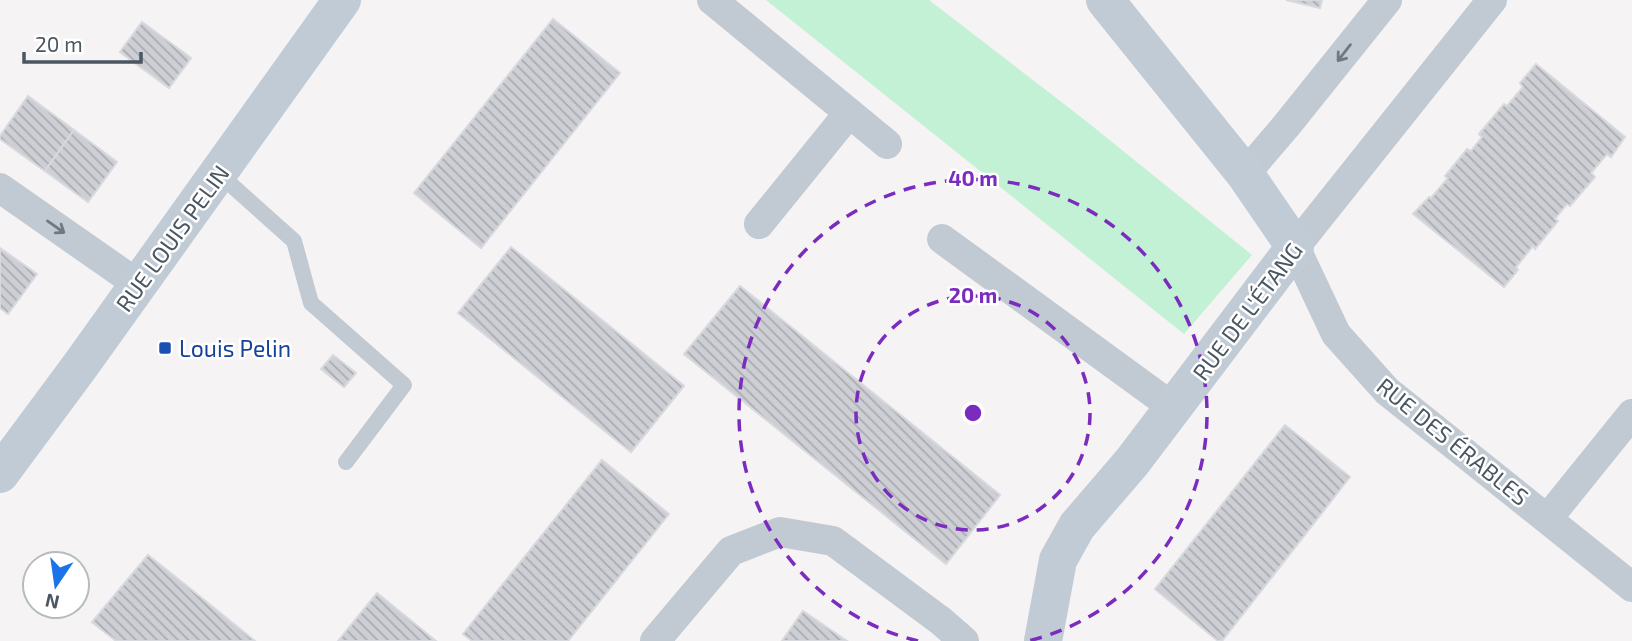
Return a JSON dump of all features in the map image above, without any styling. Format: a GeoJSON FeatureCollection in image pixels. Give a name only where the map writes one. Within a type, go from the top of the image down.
{"type":"FeatureCollection","features":[{"type":"Feature","properties":{"kind":"street","name":"RUE LOUIS PELIN"},"geometry":{"type":"LineString","coordinates":[[0,474],[139,285],[342,0]]}},
{"type":"Feature","properties":{"kind":"street"},"geometry":{"type":"LineString","coordinates":[[712,0],[887,144]]}},
{"type":"Feature","properties":{"kind":"street","name":"RUE DES ÉRABLES"},"geometry":{"type":"LineString","coordinates":[[1105,0],[1245,174],[1295,247],[1336,334],[1387,391],[1632,587]]}},
{"type":"Feature","properties":{"kind":"street"},"geometry":{"type":"LineString","coordinates":[[1245,174],[1387,0]]}},
{"type":"Feature","properties":{"kind":"street","name":"RUE DE L'ÉTANG"},"geometry":{"type":"LineString","coordinates":[[1043,641],[1058,560],[1077,526],[1174,408],[1295,247],[1492,0]]}},
{"type":"Feature","properties":{"kind":"street"},"geometry":{"type":"LineString","coordinates":[[759,224],[849,113]]}},
{"type":"Feature","properties":{"kind":"street"},"geometry":{"type":"LineString","coordinates":[[0,188],[139,285]]}},
{"type":"Feature","properties":{"kind":"street"},"geometry":{"type":"LineString","coordinates":[[942,239],[1174,408]]}},
{"type":"Feature","properties":{"kind":"street"},"geometry":{"type":"LineString","coordinates":[[1548,518],[1632,414]]}},
{"type":"Feature","properties":{"kind":"street"},"geometry":{"type":"LineString","coordinates":[[655,641],[732,551],[780,532],[834,541],[942,621],[964,641]]}},
{"type":"Feature","properties":{"kind":"lane"},"geometry":{"type":"LineString","coordinates":[[218,173],[295,241],[311,303],[404,385],[346,462]]}},
{"type":"Feature","properties":{"kind":"green space"},"geometry":{"type":"Polygon","coordinates":[[[766,0],[929,0],[1086,121],[1252,255],[1184,334],[766,0]]]}},
{"type":"Feature","properties":{"kind":"building"},"geometry":{"type":"Polygon","coordinates":[[[1286,0],[1322,0],[1320,8],[1286,0]]]}},
{"type":"Feature","properties":{"kind":"building"},"geometry":{"type":"Polygon","coordinates":[[[553,19],[620,73],[481,248],[414,193],[553,19]]]}},
{"type":"Feature","properties":{"kind":"building"},"geometry":{"type":"Polygon","coordinates":[[[142,22],[191,58],[169,88],[120,52],[142,22]]]}},
{"type":"Feature","properties":{"kind":"building"},"geometry":{"type":"Polygon","coordinates":[[[1536,64],[1625,137],[1611,157],[1607,154],[1591,173],[1595,177],[1570,206],[1567,204],[1555,219],[1558,221],[1535,249],[1533,246],[1504,287],[1413,214],[1448,178],[1445,176],[1467,149],[1471,151],[1482,137],[1479,134],[1504,104],[1507,106],[1523,87],[1520,83],[1536,64]]]}},
{"type":"Feature","properties":{"kind":"building"},"geometry":{"type":"Polygon","coordinates":[[[28,96],[74,130],[45,171],[0,139],[28,96]]]}},
{"type":"Feature","properties":{"kind":"building"},"geometry":{"type":"Polygon","coordinates":[[[74,130],[117,162],[88,202],[45,171],[74,130]]]}},
{"type":"Feature","properties":{"kind":"building"},"geometry":{"type":"Polygon","coordinates":[[[511,247],[684,386],[631,452],[458,313],[511,247]]]}},
{"type":"Feature","properties":{"kind":"building"},"geometry":{"type":"Polygon","coordinates":[[[0,248],[37,274],[8,314],[0,308],[0,248]]]}},
{"type":"Feature","properties":{"kind":"building"},"geometry":{"type":"Polygon","coordinates":[[[740,286],[1000,495],[946,564],[684,354],[740,286]]]}},
{"type":"Feature","properties":{"kind":"building"},"geometry":{"type":"Polygon","coordinates":[[[333,355],[356,373],[344,387],[321,369],[333,355]]]}},
{"type":"Feature","properties":{"kind":"building"},"geometry":{"type":"Polygon","coordinates":[[[1285,425],[1350,477],[1222,641],[1218,641],[1155,589],[1285,425]]]}},
{"type":"Feature","properties":{"kind":"building"},"geometry":{"type":"Polygon","coordinates":[[[602,460],[669,514],[568,641],[472,641],[463,634],[602,460]]]}},
{"type":"Feature","properties":{"kind":"building"},"geometry":{"type":"Polygon","coordinates":[[[148,555],[255,641],[116,641],[92,622],[148,555]]]}},
{"type":"Feature","properties":{"kind":"building"},"geometry":{"type":"Polygon","coordinates":[[[377,593],[436,641],[338,641],[377,593]]]}},
{"type":"Feature","properties":{"kind":"building"},"geometry":{"type":"Polygon","coordinates":[[[803,611],[847,641],[782,641],[803,611]]]}},
{"type":"Feature","properties":{"kind":"place","name":"Louis Pelin"},"geometry":{"type":"Point","coordinates":[165,348]}}]}
